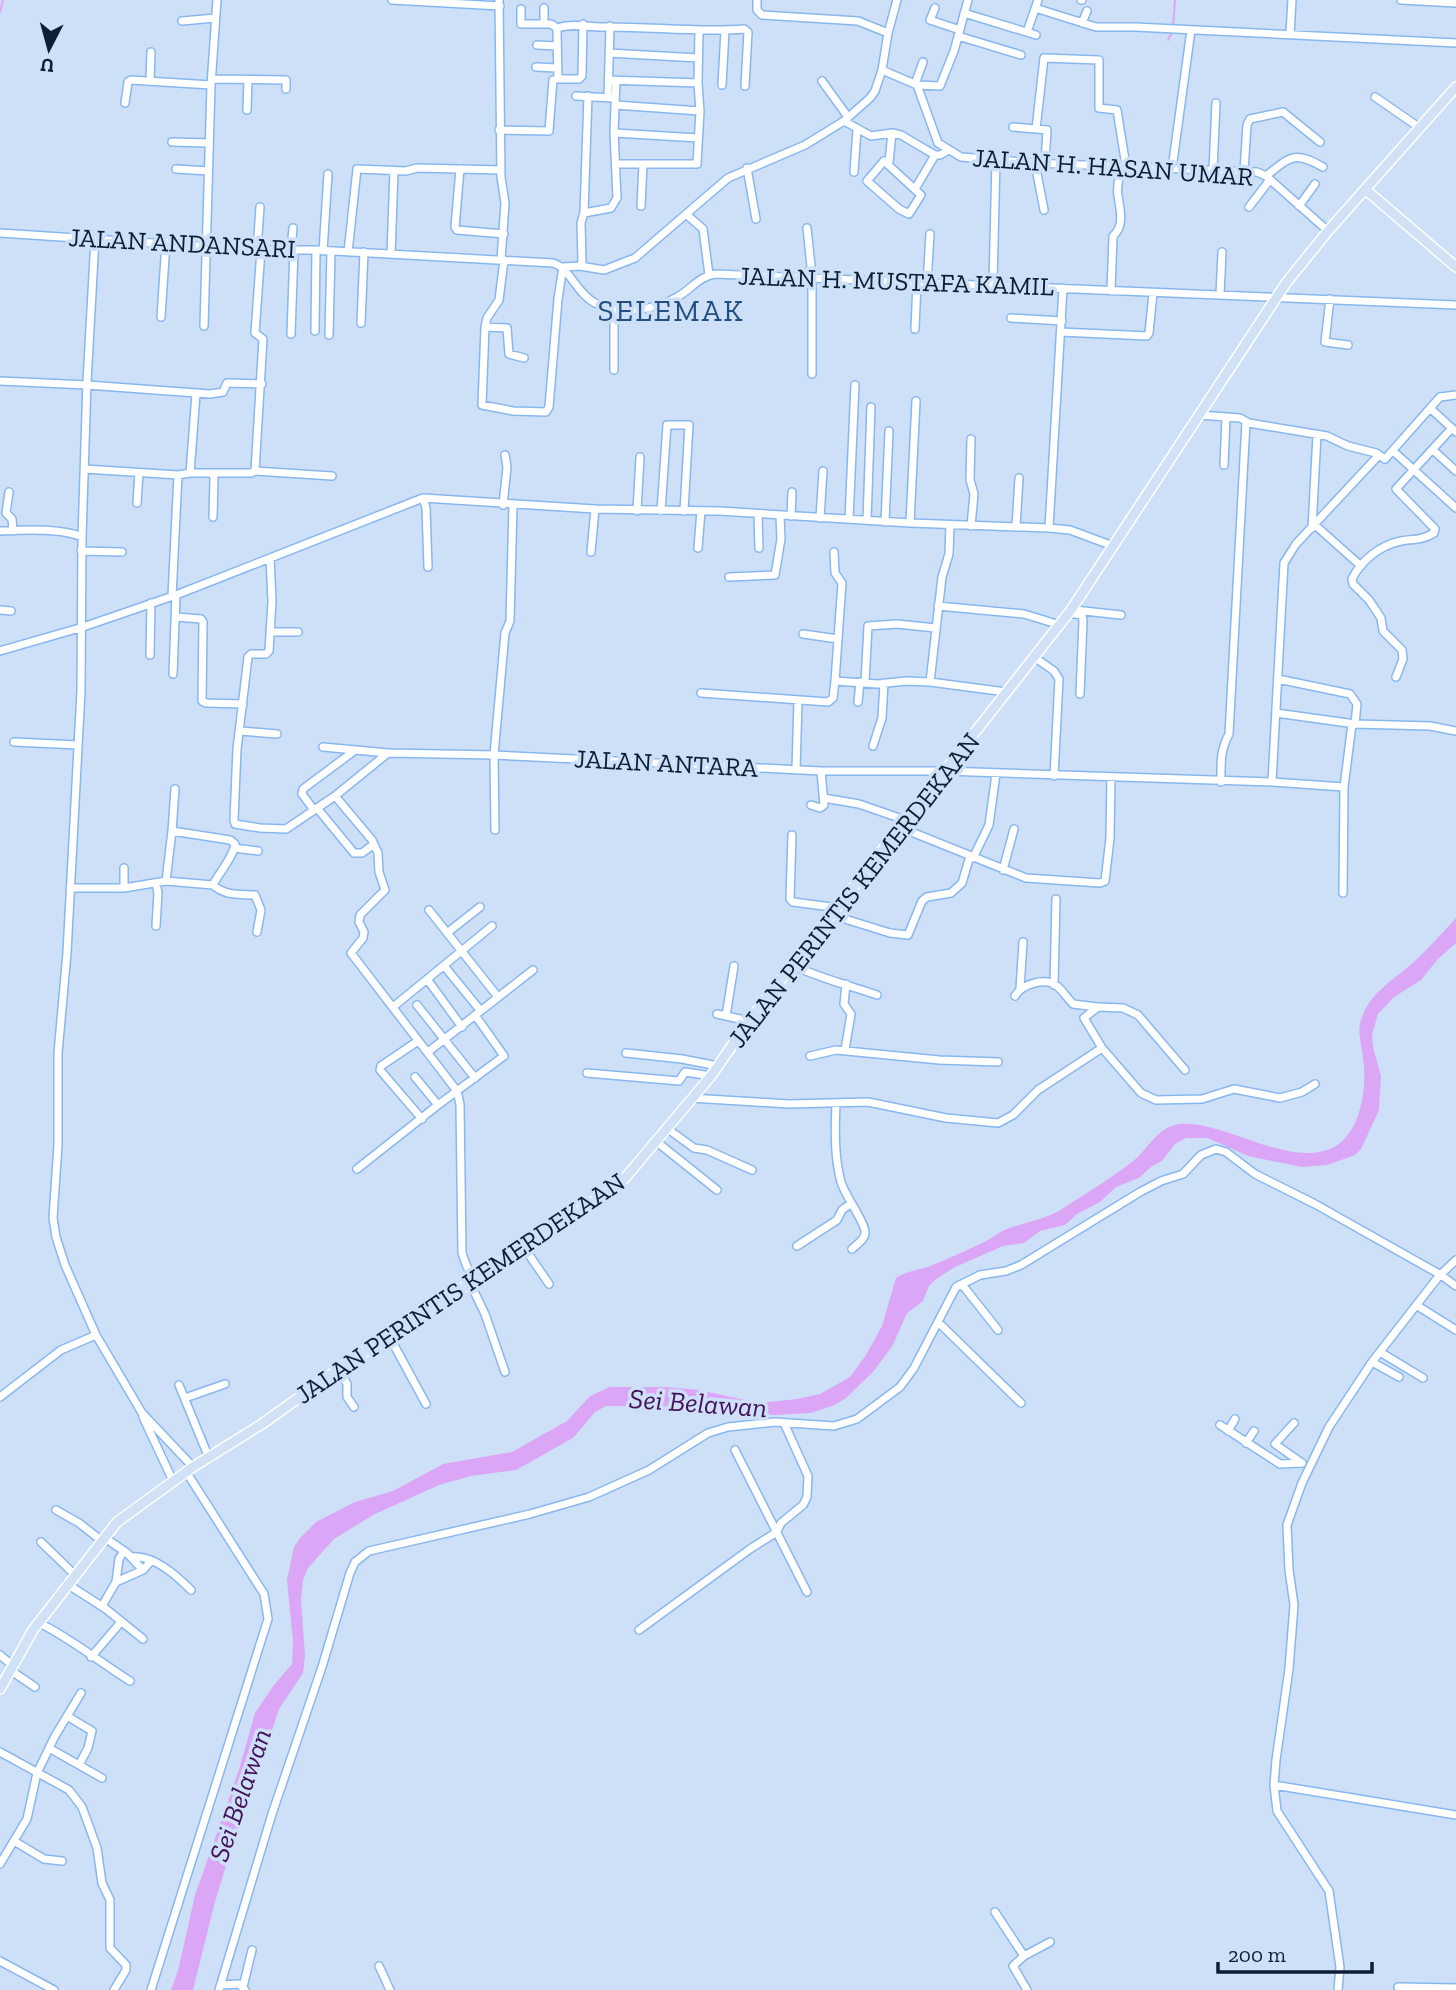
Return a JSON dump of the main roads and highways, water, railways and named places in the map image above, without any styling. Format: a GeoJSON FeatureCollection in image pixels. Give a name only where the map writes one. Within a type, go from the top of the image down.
{"type":"FeatureCollection","features":[{"type":"Feature","properties":{"kind":"main road","name":"JALAN PERINTIS KEMERDEKAAN"},"geometry":{"type":"LineString","coordinates":[[0,1689],[39,1623],[117,1522],[339,1369],[615,1188],[657,1142],[711,1076],[792,965],[1070,612],[1276,298],[1328,231],[1456,87]]}},
{"type":"Feature","properties":{"kind":"main road"},"geometry":{"type":"LineString","coordinates":[[1366,190],[1456,267]]}},
{"type":"Feature","properties":{"kind":"water","name":"Sei Belawan"},"geometry":{"type":"Polygon","coordinates":[[[1456,918],[1456,943],[1421,980],[1394,997],[1378,1014],[1372,1035],[1381,1076],[1379,1110],[1361,1149],[1355,1155],[1327,1165],[1302,1167],[1248,1156],[1208,1138],[1186,1138],[1175,1144],[1162,1161],[1139,1178],[1116,1187],[1100,1202],[1077,1214],[1065,1225],[1040,1231],[1024,1243],[1003,1246],[953,1268],[935,1280],[929,1286],[923,1301],[907,1313],[893,1345],[873,1372],[835,1405],[811,1413],[775,1415],[725,1412],[710,1407],[606,1406],[595,1412],[573,1438],[516,1470],[471,1476],[439,1485],[373,1515],[334,1539],[308,1568],[303,1580],[303,1673],[279,1709],[249,1790],[215,1902],[193,1990],[171,1990],[178,1971],[195,1895],[238,1773],[255,1713],[292,1664],[293,1642],[287,1580],[294,1547],[316,1522],[355,1502],[393,1491],[443,1464],[512,1452],[567,1421],[590,1396],[610,1387],[699,1390],[759,1403],[820,1394],[850,1377],[866,1355],[882,1326],[896,1278],[951,1257],[1007,1229],[1055,1213],[1124,1168],[1138,1157],[1159,1133],[1173,1126],[1199,1125],[1283,1150],[1304,1153],[1323,1151],[1340,1143],[1353,1126],[1361,1104],[1364,1069],[1359,1028],[1366,1009],[1381,989],[1421,956],[1456,918]]]}},
{"type":"Feature","properties":{"kind":"waterway"},"geometry":{"type":"LineString","coordinates":[[0,12],[3,0]]}},
{"type":"Feature","properties":{"kind":"waterway"},"geometry":{"type":"LineString","coordinates":[[1173,27],[1175,0]]}},
{"type":"Feature","properties":{"kind":"waterway"},"geometry":{"type":"LineString","coordinates":[[1168,40],[1172,32]]}},
{"type":"Feature","properties":{"kind":"district","name":"SELEMAK"},"geometry":{"type":"Point","coordinates":[671,311]}}]}
